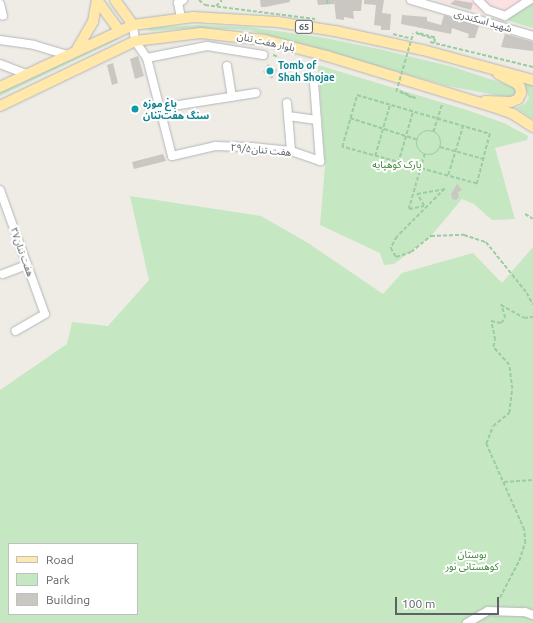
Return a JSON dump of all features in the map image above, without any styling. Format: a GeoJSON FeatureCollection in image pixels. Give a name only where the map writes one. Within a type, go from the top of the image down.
{"type":"FeatureCollection","features":[{"type":"Feature","properties":{"kind":"main road"},"geometry":{"type":"LineString","coordinates":[[97,0],[120,30]]}},
{"type":"Feature","properties":{"kind":"main road"},"geometry":{"type":"LineString","coordinates":[[76,51],[93,22],[97,0]]}},
{"type":"Feature","properties":{"kind":"main road"},"geometry":{"type":"LineString","coordinates":[[114,0],[133,25]]}},
{"type":"Feature","properties":{"kind":"main road","name":"بلوار هفت تنان"},"geometry":{"type":"LineString","coordinates":[[0,87],[133,25],[181,18],[222,18],[278,22],[335,31],[423,50],[533,80]]}},
{"type":"Feature","properties":{"kind":"main road","name":"بلوار هفت تنان"},"geometry":{"type":"LineString","coordinates":[[0,106],[135,41],[201,33],[265,40],[472,100],[514,114],[533,127]]}},
{"type":"Feature","properties":{"kind":"main road"},"geometry":{"type":"LineString","coordinates":[[472,100],[511,102],[518,99],[521,93],[520,87],[516,83],[481,66]]}},
{"type":"Feature","properties":{"kind":"street"},"geometry":{"type":"LineString","coordinates":[[181,18],[178,3],[182,0]]}},
{"type":"Feature","properties":{"kind":"street","name":"شهید اسکندری"},"geometry":{"type":"LineString","coordinates":[[411,0],[424,2],[533,36]]}},
{"type":"Feature","properties":{"kind":"street"},"geometry":{"type":"LineString","coordinates":[[478,0],[488,10],[504,16],[530,0]]}},
{"type":"Feature","properties":{"kind":"street"},"geometry":{"type":"LineString","coordinates":[[0,4],[3,16]]}},
{"type":"Feature","properties":{"kind":"street"},"geometry":{"type":"LineString","coordinates":[[484,21],[488,10]]}},
{"type":"Feature","properties":{"kind":"street"},"geometry":{"type":"LineString","coordinates":[[133,25],[135,41],[147,58],[160,108],[256,93]]}},
{"type":"Feature","properties":{"kind":"street"},"geometry":{"type":"LineString","coordinates":[[0,40],[34,45],[66,55]]}},
{"type":"Feature","properties":{"kind":"street"},"geometry":{"type":"LineString","coordinates":[[147,58],[207,46],[263,55]]}},
{"type":"Feature","properties":{"kind":"street"},"geometry":{"type":"LineString","coordinates":[[0,64],[26,74]]}},
{"type":"Feature","properties":{"kind":"street"},"geometry":{"type":"LineString","coordinates":[[227,66],[232,96]]}},
{"type":"Feature","properties":{"kind":"street","name":"۲۹/۵هفت تنان"},"geometry":{"type":"LineString","coordinates":[[160,108],[172,156],[216,146],[291,151],[320,161],[314,83]]}},
{"type":"Feature","properties":{"kind":"street"},"geometry":{"type":"LineString","coordinates":[[287,103],[291,151]]}},
{"type":"Feature","properties":{"kind":"street"},"geometry":{"type":"LineString","coordinates":[[288,116],[317,120]]}},
{"type":"Feature","properties":{"kind":"street","name":"هفت تنان۲۷"},"geometry":{"type":"LineString","coordinates":[[0,190],[3,211],[27,265],[45,314],[16,331]]}},
{"type":"Feature","properties":{"kind":"street"},"geometry":{"type":"LineString","coordinates":[[3,274],[27,265]]}},
{"type":"Feature","properties":{"kind":"street"},"geometry":{"type":"LineString","coordinates":[[467,623],[475,616],[494,611],[525,612],[533,615]]}},
{"type":"Feature","properties":{"kind":"path"},"geometry":{"type":"LineString","coordinates":[[216,6],[222,0]]}},
{"type":"Feature","properties":{"kind":"path"},"geometry":{"type":"LineString","coordinates":[[327,0],[328,5]]}},
{"type":"Feature","properties":{"kind":"path"},"geometry":{"type":"LineString","coordinates":[[408,95],[400,92],[416,98],[396,92],[413,33],[435,38],[434,43]]}},
{"type":"Feature","properties":{"kind":"path"},"geometry":{"type":"LineString","coordinates":[[273,55],[279,57]]}},
{"type":"Feature","properties":{"kind":"path"},"geometry":{"type":"LineString","coordinates":[[357,95],[413,111],[490,134],[477,184],[342,147],[357,95]]}},
{"type":"Feature","properties":{"kind":"path"},"geometry":{"type":"LineString","coordinates":[[375,156],[390,104]]}},
{"type":"Feature","properties":{"kind":"path"},"geometry":{"type":"LineString","coordinates":[[433,132],[442,105]]}},
{"type":"Feature","properties":{"kind":"path"},"geometry":{"type":"LineString","coordinates":[[398,163],[413,111]]}},
{"type":"Feature","properties":{"kind":"path"},"geometry":{"type":"LineString","coordinates":[[350,118],[418,140]]}},
{"type":"Feature","properties":{"kind":"path"},"geometry":{"type":"LineString","coordinates":[[448,176],[463,126]]}},
{"type":"Feature","properties":{"kind":"path"},"geometry":{"type":"LineString","coordinates":[[418,140],[425,133],[433,132]]}},
{"type":"Feature","properties":{"kind":"path"},"geometry":{"type":"LineString","coordinates":[[418,140],[419,149],[425,154],[436,153],[440,147],[440,140],[433,132]]}},
{"type":"Feature","properties":{"kind":"path"},"geometry":{"type":"LineString","coordinates":[[440,147],[484,158]]}},
{"type":"Feature","properties":{"kind":"path"},"geometry":{"type":"LineString","coordinates":[[425,154],[409,209],[424,206],[417,194],[445,189],[397,237],[391,248],[396,257],[411,252],[431,236],[464,235],[486,242],[527,293],[533,305]]}},
{"type":"Feature","properties":{"kind":"path"},"geometry":{"type":"LineString","coordinates":[[525,214],[533,219]]}},
{"type":"Feature","properties":{"kind":"path"},"geometry":{"type":"LineString","coordinates":[[494,611],[502,590],[519,561],[525,543],[524,530],[486,444],[493,426],[509,413],[512,389],[509,365],[493,347],[495,340],[490,321],[501,323],[505,318],[501,305],[524,318],[533,317]]}},
{"type":"Feature","properties":{"kind":"path"},"geometry":{"type":"LineString","coordinates":[[504,482],[533,480]]}},
{"type":"Feature","properties":{"kind":"shaded area"},"geometry":{"type":"Polygon","coordinates":[[[437,0],[533,0],[503,19],[437,0]]]}},
{"type":"Feature","properties":{"kind":"green space"},"geometry":{"type":"Polygon","coordinates":[[[533,1],[533,28],[503,19],[533,1]]]}},
{"type":"Feature","properties":{"kind":"green space"},"geometry":{"type":"Polygon","coordinates":[[[200,25],[248,27],[325,38],[383,50],[453,67],[508,85],[515,88],[516,94],[512,98],[448,86],[249,30],[200,28],[149,31],[148,28],[200,25]]]}},
{"type":"Feature","properties":{"kind":"green space"},"geometry":{"type":"Polygon","coordinates":[[[117,36],[119,39],[0,96],[0,92],[117,36]]]}},
{"type":"Feature","properties":{"kind":"green space","name":"پارک کوهپایه"},"geometry":{"type":"Polygon","coordinates":[[[318,65],[467,110],[504,123],[528,136],[527,140],[495,148],[515,219],[492,220],[474,204],[462,199],[431,236],[394,264],[384,265],[380,253],[320,225],[325,165],[318,65]]]}},
{"type":"Feature","properties":{"kind":"green space"},"geometry":{"type":"Polygon","coordinates":[[[524,82],[533,86],[533,119],[516,108],[525,104],[529,98],[524,82]]]}},
{"type":"Feature","properties":{"kind":"green space","name":"بوستان کوهستانی نور"},"geometry":{"type":"Polygon","coordinates":[[[130,196],[261,216],[308,243],[383,294],[402,273],[473,253],[502,283],[533,247],[533,623],[0,623],[0,390],[67,344],[72,322],[108,326],[149,280],[130,196]]]}},
{"type":"Feature","properties":{"kind":"building"},"geometry":{"type":"Polygon","coordinates":[[[260,0],[290,0],[290,2],[261,7],[260,0]]]}},
{"type":"Feature","properties":{"kind":"building"},"geometry":{"type":"Polygon","coordinates":[[[317,0],[334,0],[334,4],[318,5],[317,0]]]}},
{"type":"Feature","properties":{"kind":"building"},"geometry":{"type":"Polygon","coordinates":[[[334,0],[362,0],[361,11],[353,11],[354,19],[344,17],[344,20],[336,19],[334,0]]]}},
{"type":"Feature","properties":{"kind":"building"},"geometry":{"type":"Polygon","coordinates":[[[364,0],[384,0],[382,13],[391,14],[390,30],[381,30],[381,26],[374,25],[376,5],[364,4],[364,0]]]}},
{"type":"Feature","properties":{"kind":"building"},"geometry":{"type":"Polygon","coordinates":[[[455,0],[473,3],[471,10],[450,4],[455,0]]]}},
{"type":"Feature","properties":{"kind":"building"},"geometry":{"type":"Polygon","coordinates":[[[402,15],[427,17],[427,21],[441,25],[444,15],[479,26],[475,38],[468,38],[469,34],[452,28],[451,34],[401,24],[402,15]]]}},
{"type":"Feature","properties":{"kind":"building"},"geometry":{"type":"Polygon","coordinates":[[[505,34],[533,42],[533,51],[501,47],[505,34]]]}},
{"type":"Feature","properties":{"kind":"building"},"geometry":{"type":"Polygon","coordinates":[[[138,56],[144,76],[135,79],[130,59],[138,56]]]}},
{"type":"Feature","properties":{"kind":"building"},"geometry":{"type":"Polygon","coordinates":[[[113,63],[118,83],[112,85],[107,65],[113,63]]]}},
{"type":"Feature","properties":{"kind":"building","name":"Tomb of Shah Shojae"},"geometry":{"type":"Polygon","coordinates":[[[268,64],[277,70],[272,79],[263,72],[268,64]]]}},
{"type":"Feature","properties":{"kind":"building"},"geometry":{"type":"Polygon","coordinates":[[[163,154],[166,161],[134,169],[132,162],[163,154]]]}},
{"type":"Feature","properties":{"kind":"building"},"geometry":{"type":"Polygon","coordinates":[[[457,184],[462,190],[458,192],[459,197],[456,200],[452,199],[451,194],[457,184]]]}},
{"type":"Feature","properties":{"kind":"place","name":"Tomb of Shah Shojae"},"geometry":{"type":"Point","coordinates":[270,71]}},
{"type":"Feature","properties":{"kind":"place","name":"باغ‌ موزه سنگ هفت‌تنان"},"geometry":{"type":"Point","coordinates":[135,109]}}]}
